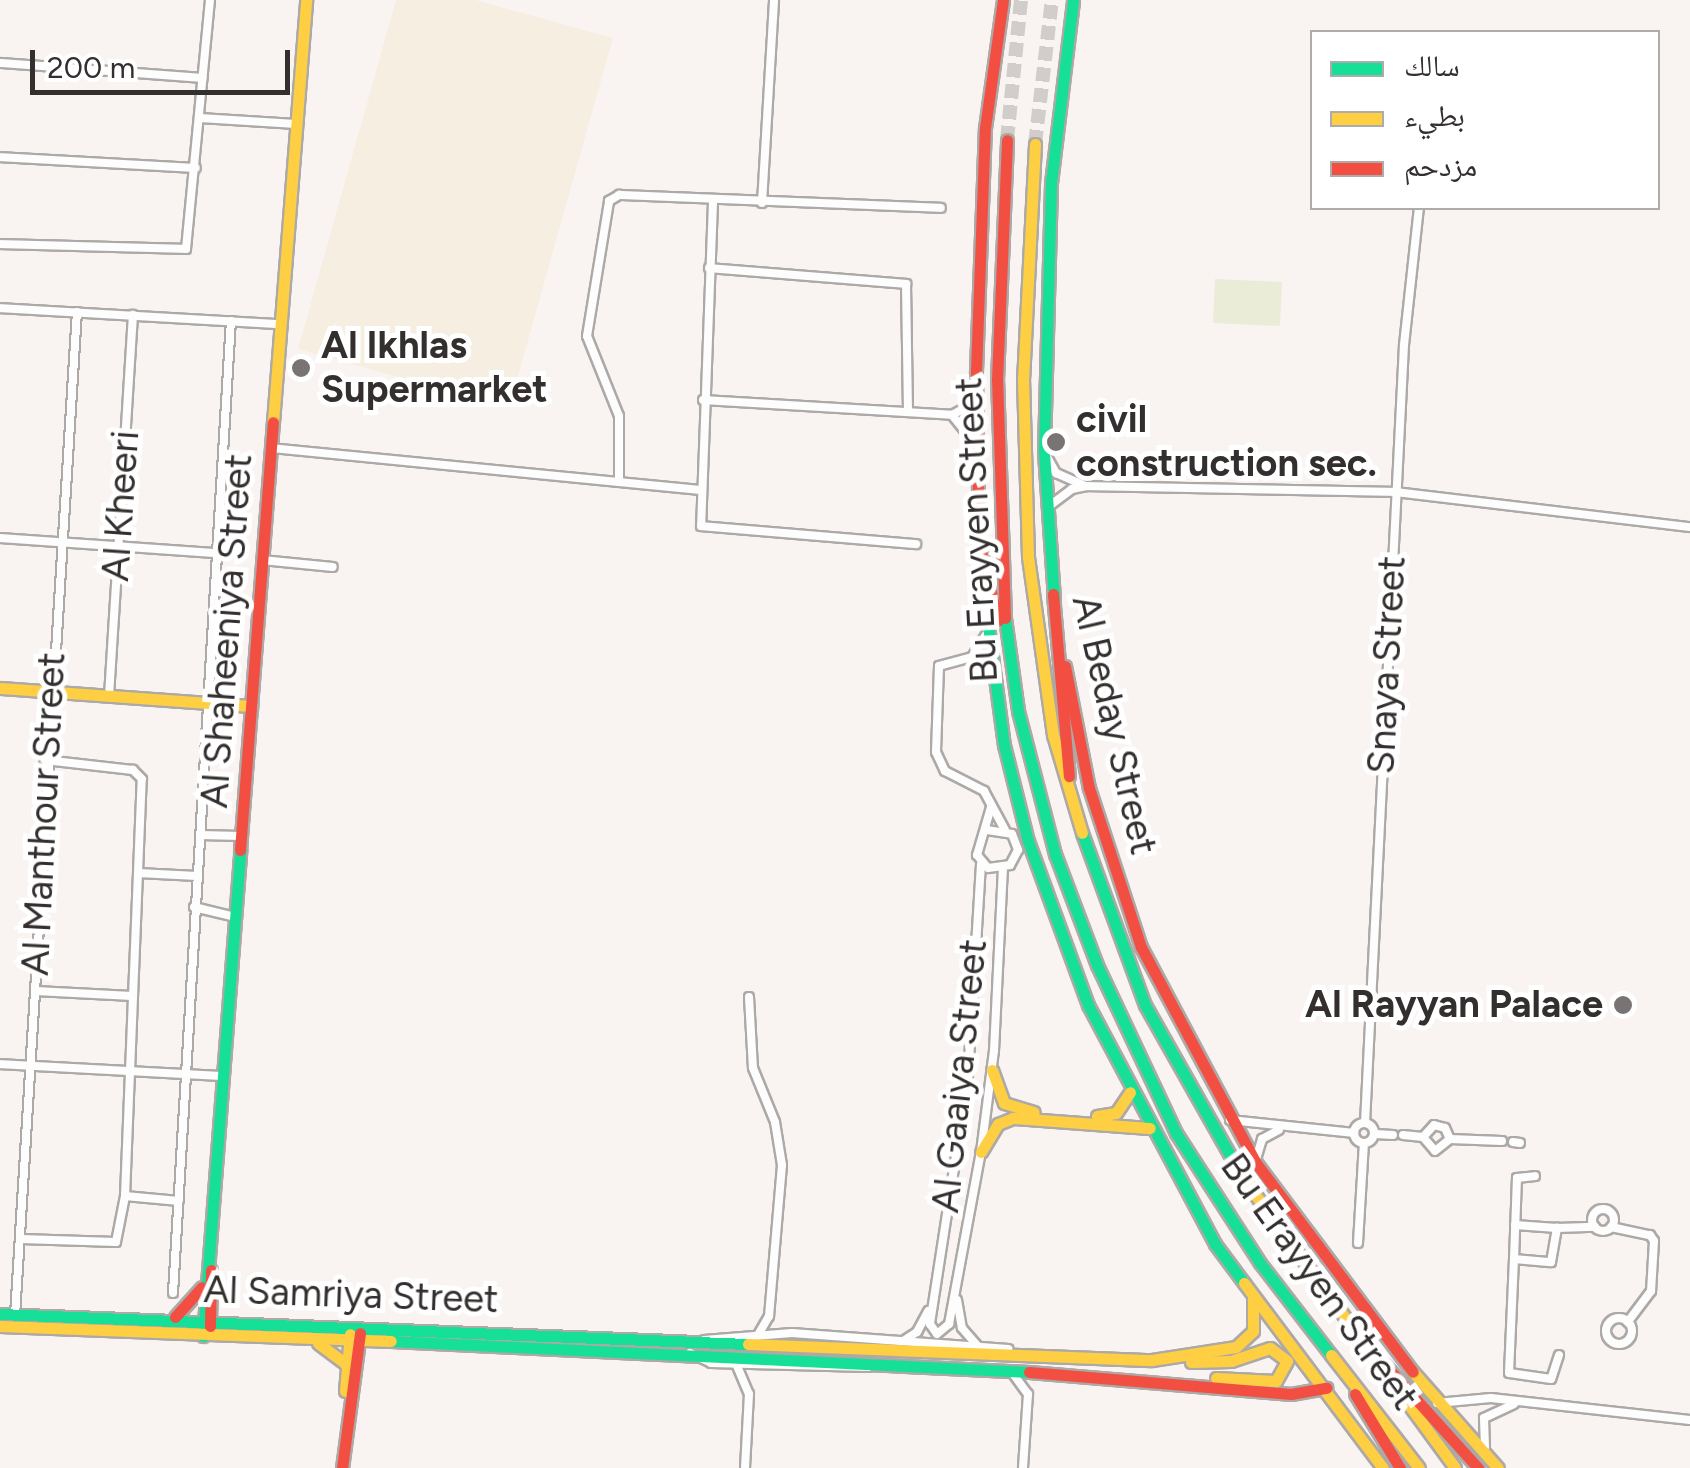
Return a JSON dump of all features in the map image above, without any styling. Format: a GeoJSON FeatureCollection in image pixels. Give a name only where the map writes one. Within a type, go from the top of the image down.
{"type":"FeatureCollection","features":[{"type":"Feature","properties":{"kind":"main road","name":"Al Shaheeniya Street"},"geometry":{"type":"LineString","coordinates":[[206,1320],[204,1284],[306,0]]}},
{"type":"Feature","properties":{"kind":"main road"},"geometry":{"type":"LineString","coordinates":[[1003,0],[985,128],[976,450],[986,635],[1004,745],[1046,894],[1130,1092],[1189,1203],[1378,1465]]}},
{"type":"Feature","properties":{"kind":"main road","name":"Al Beday Street"},"geometry":{"type":"LineString","coordinates":[[1071,4],[1051,183],[1044,513],[1053,594],[1108,849],[1164,997],[1256,1163],[1437,1402],[1496,1466]]}},
{"type":"Feature","properties":{"kind":"main road","name":"Bu Erayyen Street"},"geometry":{"type":"LineString","coordinates":[[1008,140],[997,446],[1008,662],[1067,891],[1140,1063],[1217,1201],[1419,1468]]}},
{"type":"Feature","properties":{"kind":"main road","name":"Bu Erayyen Street"},"geometry":{"type":"LineString","coordinates":[[1035,144],[1023,484],[1044,690],[1067,787],[1112,927],[1164,1043],[1246,1186],[1455,1468]]}},
{"type":"Feature","properties":{"kind":"main road"},"geometry":{"type":"LineString","coordinates":[[979,544],[1008,662]]}},
{"type":"Feature","properties":{"kind":"main road"},"geometry":{"type":"LineString","coordinates":[[1053,594],[1070,747],[1067,787]]}},
{"type":"Feature","properties":{"kind":"main road"},"geometry":{"type":"LineString","coordinates":[[0,688],[251,706]]}},
{"type":"Feature","properties":{"kind":"main road"},"geometry":{"type":"LineString","coordinates":[[992,1070],[1001,1100],[1025,1112],[1110,1116],[1130,1092]]}},
{"type":"Feature","properties":{"kind":"main road"},"geometry":{"type":"LineString","coordinates":[[980,1152],[998,1124],[1013,1118],[1150,1128]]}},
{"type":"Feature","properties":{"kind":"main road","name":"Al Shaheeniya Street"},"geometry":{"type":"LineString","coordinates":[[203,1336],[212,1296],[208,1267]]}},
{"type":"Feature","properties":{"kind":"main road"},"geometry":{"type":"LineString","coordinates":[[172,1319],[190,1308],[204,1284]]}},
{"type":"Feature","properties":{"kind":"main road","name":"Al Samriya Street"},"geometry":{"type":"LineString","coordinates":[[0,1326],[294,1342],[700,1342],[1152,1360],[1227,1352],[1243,1343],[1255,1323],[1250,1289]]}},
{"type":"Feature","properties":{"kind":"main road"},"geometry":{"type":"LineString","coordinates":[[212,1296],[224,1314],[241,1323]]}},
{"type":"Feature","properties":{"kind":"main road","name":"Al Samriya Street"},"geometry":{"type":"LineString","coordinates":[[0,1314],[356,1325],[688,1352],[1192,1381],[1291,1394],[1326,1388]]}},
{"type":"Feature","properties":{"kind":"main road"},"geometry":{"type":"LineString","coordinates":[[339,1468],[356,1325]]}},
{"type":"Feature","properties":{"kind":"main road"},"geometry":{"type":"LineString","coordinates":[[352,1362],[384,1340]]}},
{"type":"Feature","properties":{"kind":"main road"},"geometry":{"type":"LineString","coordinates":[[294,1342],[330,1346],[352,1362]]}},
{"type":"Feature","properties":{"kind":"main road"},"geometry":{"type":"LineString","coordinates":[[1152,1360],[1224,1362],[1270,1348],[1288,1361],[1285,1375],[1273,1382],[1192,1381]]}},
{"type":"Feature","properties":{"kind":"main road"},"geometry":{"type":"LineString","coordinates":[[1366,1351],[1478,1468]]}},
{"type":"Feature","properties":{"kind":"main road"},"geometry":{"type":"LineString","coordinates":[[1350,1380],[1365,1417],[1400,1468]]}},
{"type":"Feature","properties":{"kind":"street"},"geometry":{"type":"LineString","coordinates":[[0,244],[186,249],[210,0]]}},
{"type":"Feature","properties":{"kind":"street"},"geometry":{"type":"LineString","coordinates":[[762,204],[774,0]]}},
{"type":"Feature","properties":{"kind":"street"},"geometry":{"type":"LineString","coordinates":[[0,63],[202,78]]}},
{"type":"Feature","properties":{"kind":"street"},"geometry":{"type":"LineString","coordinates":[[200,118],[296,124]]}},
{"type":"Feature","properties":{"kind":"street"},"geometry":{"type":"LineString","coordinates":[[0,157],[196,168]]}},
{"type":"Feature","properties":{"kind":"street"},"geometry":{"type":"LineString","coordinates":[[619,482],[619,416],[588,336],[603,208],[619,196],[940,208]]}},
{"type":"Feature","properties":{"kind":"street"},"geometry":{"type":"LineString","coordinates":[[712,202],[699,490],[701,526],[916,544]]}},
{"type":"Feature","properties":{"kind":"street","name":"Snaya Street"},"geometry":{"type":"LineString","coordinates":[[1365,1123],[1395,492],[1419,210]]}},
{"type":"Feature","properties":{"kind":"street"},"geometry":{"type":"LineString","coordinates":[[710,268],[906,284],[908,412]]}},
{"type":"Feature","properties":{"kind":"street"},"geometry":{"type":"LineString","coordinates":[[0,308],[281,324]]}},
{"type":"Feature","properties":{"kind":"street","name":"Al Manthour Street"},"geometry":{"type":"LineString","coordinates":[[15,1316],[49,692],[77,312]]}},
{"type":"Feature","properties":{"kind":"street","name":"Al Kheeri"},"geometry":{"type":"LineString","coordinates":[[109,696],[133,316]]}},
{"type":"Feature","properties":{"kind":"street","name":"Al Shaheeniya Street"},"geometry":{"type":"LineString","coordinates":[[173,1293],[230,321]]}},
{"type":"Feature","properties":{"kind":"street"},"geometry":{"type":"LineString","coordinates":[[703,400],[952,415],[977,400]]}},
{"type":"Feature","properties":{"kind":"street"},"geometry":{"type":"LineString","coordinates":[[952,415],[976,450]]}},
{"type":"Feature","properties":{"kind":"street"},"geometry":{"type":"LineString","coordinates":[[272,448],[699,490]]}},
{"type":"Feature","properties":{"kind":"street"},"geometry":{"type":"LineString","coordinates":[[1044,451],[1056,473],[1088,486]]}},
{"type":"Feature","properties":{"kind":"street"},"geometry":{"type":"LineString","coordinates":[[1044,513],[1058,496],[1088,486],[1395,492],[1690,527]]}},
{"type":"Feature","properties":{"kind":"street"},"geometry":{"type":"LineString","coordinates":[[0,538],[217,553]]}},
{"type":"Feature","properties":{"kind":"street"},"geometry":{"type":"LineString","coordinates":[[262,560],[334,567]]}},
{"type":"Feature","properties":{"kind":"street"},"geometry":{"type":"LineString","coordinates":[[972,656],[986,635]]}},
{"type":"Feature","properties":{"kind":"street"},"geometry":{"type":"LineString","coordinates":[[991,804],[987,830],[976,846],[982,864],[1003,870],[1018,850],[991,804],[975,784],[945,770],[936,752],[936,674],[948,659],[972,656],[992,672]]}},
{"type":"Feature","properties":{"kind":"street"},"geometry":{"type":"LineString","coordinates":[[21,1239],[116,1242],[125,1196],[138,872],[138,773],[45,760]]}},
{"type":"Feature","properties":{"kind":"street"},"geometry":{"type":"LineString","coordinates":[[987,830],[1005,830]]}},
{"type":"Feature","properties":{"kind":"street"},"geometry":{"type":"LineString","coordinates":[[200,835],[241,836]]}},
{"type":"Feature","properties":{"kind":"street","name":"Al Gaaiya Street"},"geometry":{"type":"LineString","coordinates":[[982,864],[968,1078],[930,1328],[940,1334],[948,1328],[992,1070],[1003,870]]}},
{"type":"Feature","properties":{"kind":"street"},"geometry":{"type":"LineString","coordinates":[[138,872],[197,876]]}},
{"type":"Feature","properties":{"kind":"street"},"geometry":{"type":"LineString","coordinates":[[194,907],[235,917]]}},
{"type":"Feature","properties":{"kind":"street"},"geometry":{"type":"LineString","coordinates":[[34,991],[133,996]]}},
{"type":"Feature","properties":{"kind":"street"},"geometry":{"type":"LineString","coordinates":[[748,997],[753,1068],[775,1122],[782,1164],[769,1316],[758,1334]]}},
{"type":"Feature","properties":{"kind":"street"},"geometry":{"type":"LineString","coordinates":[[0,1064],[222,1076]]}},
{"type":"Feature","properties":{"kind":"street"},"geometry":{"type":"LineString","coordinates":[[1230,1120],[1354,1133],[1364,1143]]}},
{"type":"Feature","properties":{"kind":"street"},"geometry":{"type":"LineString","coordinates":[[1354,1133],[1365,1123],[1374,1134]]}},
{"type":"Feature","properties":{"kind":"street"},"geometry":{"type":"LineString","coordinates":[[1423,1137],[1434,1125],[1446,1128],[1450,1139]]}},
{"type":"Feature","properties":{"kind":"street"},"geometry":{"type":"LineString","coordinates":[[1256,1163],[1262,1139],[1284,1128]]}},
{"type":"Feature","properties":{"kind":"street"},"geometry":{"type":"LineString","coordinates":[[1358,1243],[1364,1143],[1374,1134],[1392,1134]]}},
{"type":"Feature","properties":{"kind":"street"},"geometry":{"type":"LineString","coordinates":[[1403,1135],[1423,1137],[1435,1151],[1450,1139],[1502,1142]]}},
{"type":"Feature","properties":{"kind":"street"},"geometry":{"type":"LineString","coordinates":[[1535,1176],[1518,1178],[1508,1374],[1551,1379],[1558,1355]]}},
{"type":"Feature","properties":{"kind":"street"},"geometry":{"type":"LineString","coordinates":[[125,1196],[178,1201]]}},
{"type":"Feature","properties":{"kind":"street"},"geometry":{"type":"LineString","coordinates":[[1595,1226],[1592,1217],[1602,1209],[1614,1217],[1611,1227]]}},
{"type":"Feature","properties":{"kind":"street"},"geometry":{"type":"LineString","coordinates":[[1515,1225],[1611,1227],[1650,1235],[1654,1242],[1652,1290],[1628,1322]]}},
{"type":"Feature","properties":{"kind":"street"},"geometry":{"type":"LineString","coordinates":[[1514,1260],[1552,1262],[1557,1228]]}},
{"type":"Feature","properties":{"kind":"street","name":"Al Gaaiya Street"},"geometry":{"type":"LineString","coordinates":[[958,1276],[960,1322],[978,1346]]}},
{"type":"Feature","properties":{"kind":"street","name":"Al Gaaiya Street"},"geometry":{"type":"LineString","coordinates":[[899,1342],[924,1322],[934,1287]]}},
{"type":"Feature","properties":{"kind":"street"},"geometry":{"type":"LineString","coordinates":[[769,1316],[782,1333]]}},
{"type":"Feature","properties":{"kind":"street","name":"Al Samriya Street"},"geometry":{"type":"LineString","coordinates":[[700,1342],[782,1333],[1116,1358]]}},
{"type":"Feature","properties":{"kind":"street","name":"Al Samriya Street"},"geometry":{"type":"LineString","coordinates":[[688,1352],[708,1362],[765,1368],[892,1364]]}},
{"type":"Feature","properties":{"kind":"street"},"geometry":{"type":"LineString","coordinates":[[736,1365],[749,1394],[745,1468]]}},
{"type":"Feature","properties":{"kind":"street"},"geometry":{"type":"LineString","coordinates":[[749,1394],[765,1368]]}},
{"type":"Feature","properties":{"kind":"street"},"geometry":{"type":"LineString","coordinates":[[1011,1371],[1028,1394]]}},
{"type":"Feature","properties":{"kind":"street"},"geometry":{"type":"LineString","coordinates":[[1024,1468],[1028,1394],[1044,1373]]}},
{"type":"Feature","properties":{"kind":"street"},"geometry":{"type":"LineString","coordinates":[[1437,1402],[1534,1402],[1690,1420]]}},
{"type":"Feature","properties":{"kind":"street"},"geometry":{"type":"LineString","coordinates":[[1496,1466],[1480,1435],[1484,1418],[1496,1408],[1534,1402]]}},
{"type":"Feature","properties":{"kind":"shaded area"},"geometry":{"type":"Polygon","coordinates":[[[396,0],[476,0],[613,38],[509,408],[298,349],[396,0]]]}},
{"type":"Feature","properties":{"kind":"green space"},"geometry":{"type":"Polygon","coordinates":[[[1215,279],[1282,282],[1280,326],[1213,323],[1215,279]]]}},
{"type":"Feature","properties":{"kind":"tunnel"},"geometry":{"type":"LineString","coordinates":[[1007,140],[1021,0]]}},
{"type":"Feature","properties":{"kind":"tunnel"},"geometry":{"type":"LineString","coordinates":[[1035,144],[1052,0]]}},
{"type":"Feature","properties":{"kind":"traffic: fast"},"geometry":{"type":"LineString","coordinates":[[1054,599],[1044,451],[1051,183],[1073,0]]}},
{"type":"Feature","properties":{"kind":"traffic: fast"},"geometry":{"type":"LineString","coordinates":[[981,573],[1004,745],[1028,841],[1088,1005],[1215,1244],[1244,1283]]}},
{"type":"Feature","properties":{"kind":"traffic: fast"},"geometry":{"type":"LineString","coordinates":[[1005,618],[1018,711],[1055,854],[1097,965],[1176,1133],[1260,1263],[1331,1355]]}},
{"type":"Feature","properties":{"kind":"traffic: fast"},"geometry":{"type":"LineString","coordinates":[[1082,833],[1145,1005],[1243,1178]]}},
{"type":"Feature","properties":{"kind":"traffic: fast"},"geometry":{"type":"LineString","coordinates":[[203,1336],[240,850]]}},
{"type":"Feature","properties":{"kind":"traffic: fast"},"geometry":{"type":"LineString","coordinates":[[0,1314],[748,1344]]}},
{"type":"Feature","properties":{"kind":"traffic: fast"},"geometry":{"type":"LineString","coordinates":[[391,1341],[1029,1372]]}},
{"type":"Feature","properties":{"kind":"traffic: slow"},"geometry":{"type":"LineString","coordinates":[[273,422],[306,0]]}},
{"type":"Feature","properties":{"kind":"traffic: slow"},"geometry":{"type":"LineString","coordinates":[[1035,144],[1023,378],[1028,557],[1053,735],[1082,833]]}},
{"type":"Feature","properties":{"kind":"traffic: slow"},"geometry":{"type":"LineString","coordinates":[[0,688],[251,706]]}},
{"type":"Feature","properties":{"kind":"traffic: slow"},"geometry":{"type":"LineString","coordinates":[[992,1070],[1004,1103],[1034,1112]]}},
{"type":"Feature","properties":{"kind":"traffic: slow"},"geometry":{"type":"LineString","coordinates":[[1097,1116],[1116,1113],[1130,1092]]}},
{"type":"Feature","properties":{"kind":"traffic: slow"},"geometry":{"type":"LineString","coordinates":[[981,1152],[998,1124],[1013,1118],[1150,1128]]}},
{"type":"Feature","properties":{"kind":"traffic: slow"},"geometry":{"type":"LineString","coordinates":[[1243,1178],[1455,1468]]}},
{"type":"Feature","properties":{"kind":"traffic: slow"},"geometry":{"type":"LineString","coordinates":[[1244,1283],[1383,1468]]}},
{"type":"Feature","properties":{"kind":"traffic: slow"},"geometry":{"type":"LineString","coordinates":[[748,1344],[1152,1360],[1236,1347],[1253,1331],[1253,1299]]}},
{"type":"Feature","properties":{"kind":"traffic: slow"},"geometry":{"type":"LineString","coordinates":[[0,1326],[391,1341]]}},
{"type":"Feature","properties":{"kind":"traffic: slow"},"geometry":{"type":"LineString","coordinates":[[345,1391],[350,1334]]}},
{"type":"Feature","properties":{"kind":"traffic: slow"},"geometry":{"type":"LineString","coordinates":[[318,1343],[347,1365]]}},
{"type":"Feature","properties":{"kind":"traffic: slow"},"geometry":{"type":"LineString","coordinates":[[1191,1362],[1231,1361],[1270,1348],[1287,1361],[1276,1381],[1216,1378]]}},
{"type":"Feature","properties":{"kind":"traffic: slow"},"geometry":{"type":"LineString","coordinates":[[1331,1355],[1419,1468]]}},
{"type":"Feature","properties":{"kind":"traffic: slow"},"geometry":{"type":"LineString","coordinates":[[1413,1372],[1498,1468]]}},
{"type":"Feature","properties":{"kind":"traffic: jam"},"geometry":{"type":"LineString","coordinates":[[979,549],[976,371],[985,128],[1003,0]]}},
{"type":"Feature","properties":{"kind":"traffic: jam"},"geometry":{"type":"LineString","coordinates":[[1005,618],[997,380],[1007,140]]}},
{"type":"Feature","properties":{"kind":"traffic: jam"},"geometry":{"type":"LineString","coordinates":[[240,850],[273,422]]}},
{"type":"Feature","properties":{"kind":"traffic: jam"},"geometry":{"type":"LineString","coordinates":[[979,544],[998,621]]}},
{"type":"Feature","properties":{"kind":"traffic: jam"},"geometry":{"type":"LineString","coordinates":[[1053,594],[1069,776]]}},
{"type":"Feature","properties":{"kind":"traffic: jam"},"geometry":{"type":"LineString","coordinates":[[1065,666],[1089,788],[1141,947],[1256,1163],[1413,1372]]}},
{"type":"Feature","properties":{"kind":"traffic: jam"},"geometry":{"type":"LineString","coordinates":[[210,1326],[211,1270]]}},
{"type":"Feature","properties":{"kind":"traffic: jam"},"geometry":{"type":"LineString","coordinates":[[175,1317],[202,1287]]}},
{"type":"Feature","properties":{"kind":"traffic: jam"},"geometry":{"type":"LineString","coordinates":[[342,1468],[360,1333]]}},
{"type":"Feature","properties":{"kind":"traffic: jam"},"geometry":{"type":"LineString","coordinates":[[1385,1365],[1478,1468]]}},
{"type":"Feature","properties":{"kind":"traffic: jam"},"geometry":{"type":"LineString","coordinates":[[1029,1372],[1291,1394],[1326,1388]]}},
{"type":"Feature","properties":{"kind":"traffic: jam"},"geometry":{"type":"LineString","coordinates":[[1355,1394],[1400,1468]]}},
{"type":"Feature","properties":{"kind":"place","name":"Al Ikhlas Supermarket"},"geometry":{"type":"Point","coordinates":[301,368]}},
{"type":"Feature","properties":{"kind":"place","name":"civil construction sec."},"geometry":{"type":"Point","coordinates":[1056,442]}},
{"type":"Feature","properties":{"kind":"place","name":"Al Rayyan Palace"},"geometry":{"type":"Point","coordinates":[1623,1005]}}]}
